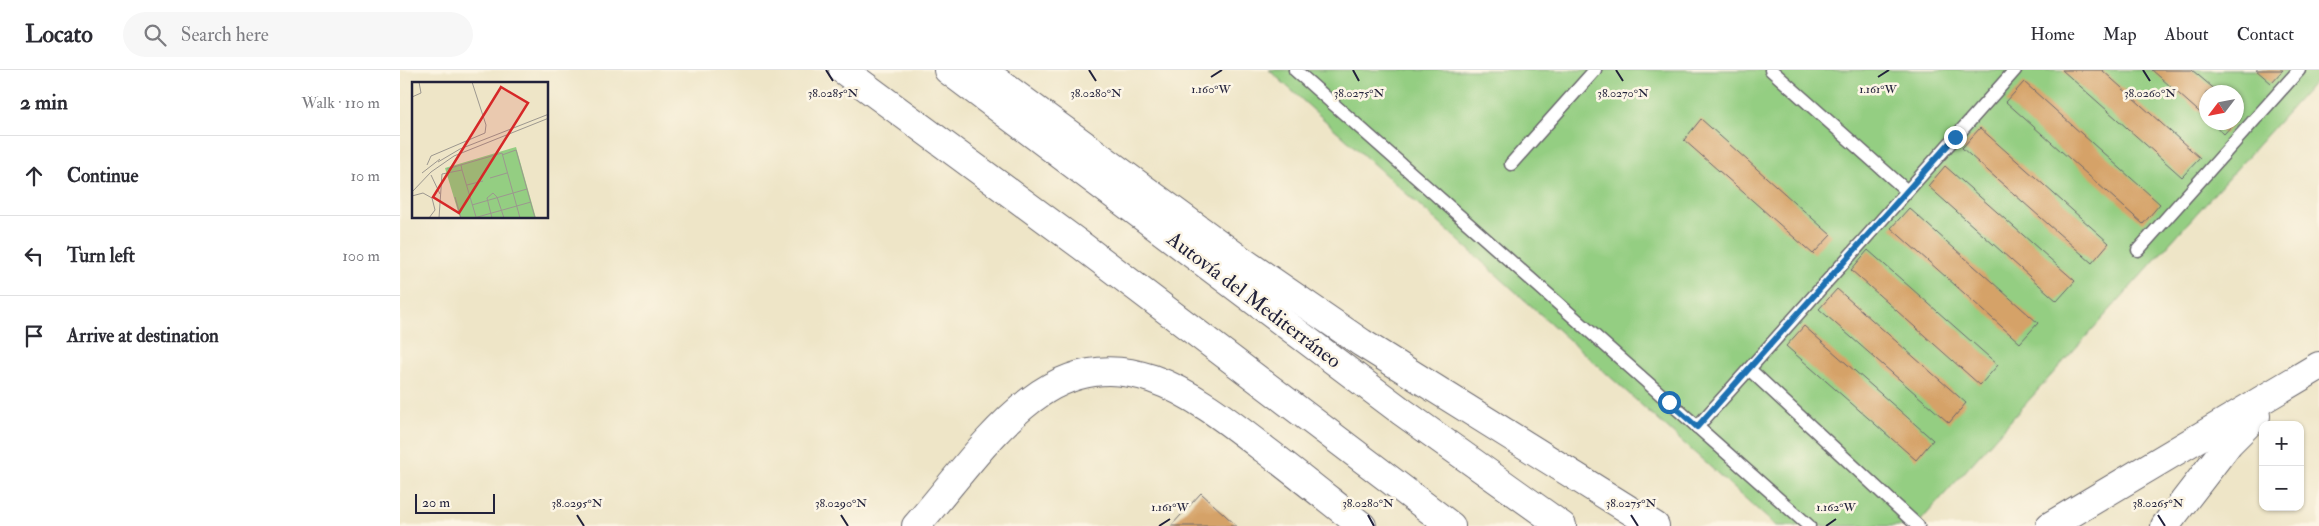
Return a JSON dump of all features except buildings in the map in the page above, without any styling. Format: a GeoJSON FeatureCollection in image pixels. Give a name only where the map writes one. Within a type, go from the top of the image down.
{"type":"FeatureCollection","features":[{"type":"Feature","properties":{"kind":"main road"},"geometry":{"type":"LineString","coordinates":[[843,70],[1082,246],[1451,526]]}},
{"type":"Feature","properties":{"kind":"main road","name":"Autovía del Mediterráneo"},"geometry":{"type":"LineString","coordinates":[[948,70],[1409,417],[1562,526]]}},
{"type":"Feature","properties":{"kind":"main road"},"geometry":{"type":"LineString","coordinates":[[978,70],[997,81],[1241,260],[1362,343],[1655,526]]}},
{"type":"Feature","properties":{"kind":"main road"},"geometry":{"type":"LineString","coordinates":[[2050,526],[2319,366]]}},
{"type":"Feature","properties":{"kind":"main road"},"geometry":{"type":"LineString","coordinates":[[916,526],[1005,422],[1032,400],[1056,383],[1086,373],[1113,370],[1146,375],[1176,388],[1214,409],[1362,526]]}},
{"type":"Feature","properties":{"kind":"main road"},"geometry":{"type":"LineString","coordinates":[[2165,526],[2228,443],[2285,386]]}},
{"type":"Feature","properties":{"kind":"lane"},"geometry":{"type":"LineString","coordinates":[[1295,70],[1808,526]]}},
{"type":"Feature","properties":{"kind":"lane"},"geometry":{"type":"LineString","coordinates":[[1511,164],[1595,70]]}},
{"type":"Feature","properties":{"kind":"lane"},"geometry":{"type":"LineString","coordinates":[[1771,70],[1907,191]]}},
{"type":"Feature","properties":{"kind":"lane"},"geometry":{"type":"LineString","coordinates":[[1697,427],[2015,70]]}},
{"type":"Feature","properties":{"kind":"lane"},"geometry":{"type":"LineString","coordinates":[[2138,250],[2298,70]]}},
{"type":"Feature","properties":{"kind":"lane"},"geometry":{"type":"LineString","coordinates":[[1749,368],[1918,526]]}},
{"type":"Feature","properties":{"kind":"green space"},"geometry":{"type":"Polygon","coordinates":[[[1269,70],[2319,70],[2319,77],[1916,526],[1776,526],[1269,70]]]}},
{"type":"Feature","properties":{"kind":"route"},"geometry":{"type":"LineString","coordinates":[[1669,402],[1697,427],[1955,137]]}}]}
